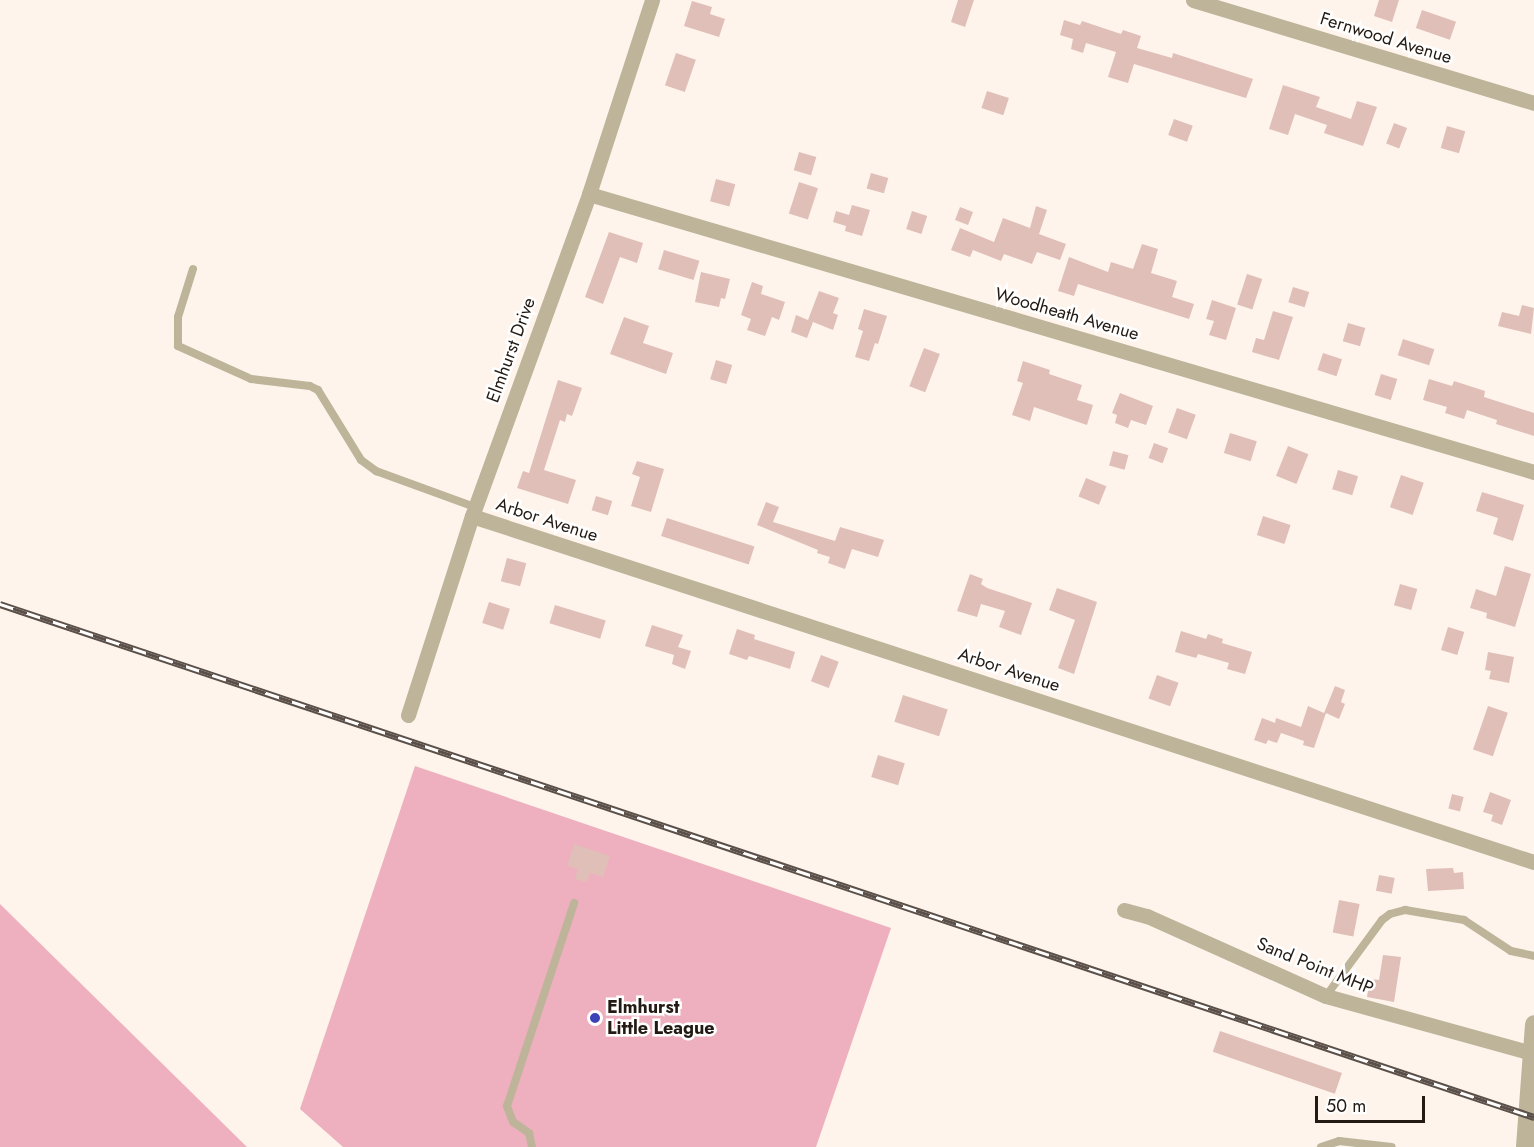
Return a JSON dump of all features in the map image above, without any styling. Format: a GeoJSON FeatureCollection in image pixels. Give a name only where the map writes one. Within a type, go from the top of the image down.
{"type":"FeatureCollection","features":[{"type":"Feature","properties":{"kind":"street","name":"Elmhurst Drive"},"geometry":{"type":"LineString","coordinates":[[408,715],[473,511],[589,194],[652,0]]}},
{"type":"Feature","properties":{"kind":"street","name":"Fernwood Avenue"},"geometry":{"type":"LineString","coordinates":[[1193,0],[1534,103]]}},
{"type":"Feature","properties":{"kind":"street","name":"Woodheath Avenue"},"geometry":{"type":"LineString","coordinates":[[589,194],[1534,472]]}},
{"type":"Feature","properties":{"kind":"street","name":"Arbor Avenue"},"geometry":{"type":"LineString","coordinates":[[473,511],[1534,862]]}},
{"type":"Feature","properties":{"kind":"street","name":"Sand Point MHP"},"geometry":{"type":"LineString","coordinates":[[1124,910],[1147,916],[1326,996],[1404,1020],[1531,1053]]}},
{"type":"Feature","properties":{"kind":"street"},"geometry":{"type":"LineString","coordinates":[[1525,1147],[1534,1024]]}},
{"type":"Feature","properties":{"kind":"lane"},"geometry":{"type":"LineString","coordinates":[[193,269],[178,317],[178,346],[251,379],[310,386],[318,390],[361,460],[376,471],[473,511]]}},
{"type":"Feature","properties":{"kind":"lane"},"geometry":{"type":"LineString","coordinates":[[532,1147],[529,1133],[513,1122],[507,1106],[573,903]]}},
{"type":"Feature","properties":{"kind":"lane"},"geometry":{"type":"LineString","coordinates":[[1326,996],[1382,920],[1390,914],[1405,910],[1464,920],[1477,926],[1511,951],[1534,956]]}},
{"type":"Feature","properties":{"kind":"lane"},"geometry":{"type":"LineString","coordinates":[[1322,1147],[1339,1141],[1392,1147]]}},
{"type":"Feature","properties":{"kind":"shaded area","name":"Elmhurst Little League"},"geometry":{"type":"Polygon","coordinates":[[[415,766],[891,928],[816,1147],[343,1147],[300,1109],[415,766]]]}},
{"type":"Feature","properties":{"kind":"shaded area"},"geometry":{"type":"Polygon","coordinates":[[[0,904],[247,1147],[0,1147],[0,904]]]}},
{"type":"Feature","properties":{"kind":"building"},"geometry":{"type":"Polygon","coordinates":[[[958,0],[974,0],[965,27],[951,22],[958,0]]]}},
{"type":"Feature","properties":{"kind":"building"},"geometry":{"type":"Polygon","coordinates":[[[1379,0],[1399,0],[1392,22],[1374,16],[1379,0]]]}},
{"type":"Feature","properties":{"kind":"building"},"geometry":{"type":"Polygon","coordinates":[[[692,1],[712,7],[710,14],[725,19],[719,37],[684,26],[692,1]]]}},
{"type":"Feature","properties":{"kind":"building"},"geometry":{"type":"Polygon","coordinates":[[[1422,10],[1456,22],[1450,40],[1416,28],[1422,10]]]}},
{"type":"Feature","properties":{"kind":"building"},"geometry":{"type":"Polygon","coordinates":[[[1064,20],[1080,25],[1082,21],[1121,34],[1123,30],[1141,36],[1137,48],[1172,58],[1173,53],[1253,79],[1246,98],[1134,64],[1128,83],[1108,77],[1116,52],[1086,43],[1083,53],[1071,49],[1073,39],[1060,35],[1064,20]]]}},
{"type":"Feature","properties":{"kind":"building"},"geometry":{"type":"Polygon","coordinates":[[[676,53],[696,60],[685,92],[665,85],[676,53]]]}},
{"type":"Feature","properties":{"kind":"building"},"geometry":{"type":"Polygon","coordinates":[[[1283,85],[1320,97],[1316,107],[1351,119],[1357,101],[1377,107],[1363,146],[1324,133],[1327,125],[1295,114],[1288,135],[1269,129],[1283,85]]]}},
{"type":"Feature","properties":{"kind":"building"},"geometry":{"type":"Polygon","coordinates":[[[987,91],[1009,98],[1003,115],[981,108],[987,91]]]}},
{"type":"Feature","properties":{"kind":"building"},"geometry":{"type":"Polygon","coordinates":[[[1174,119],[1193,126],[1187,142],[1168,135],[1174,119]]]}},
{"type":"Feature","properties":{"kind":"building"},"geometry":{"type":"Polygon","coordinates":[[[1394,123],[1407,128],[1399,149],[1386,144],[1394,123]]]}},
{"type":"Feature","properties":{"kind":"building"},"geometry":{"type":"Polygon","coordinates":[[[1447,126],[1465,131],[1459,153],[1441,148],[1447,126]]]}},
{"type":"Feature","properties":{"kind":"building"},"geometry":{"type":"Polygon","coordinates":[[[799,152],[816,157],[811,175],[794,170],[799,152]]]}},
{"type":"Feature","properties":{"kind":"building"},"geometry":{"type":"Polygon","coordinates":[[[871,173],[888,178],[884,193],[867,188],[871,173]]]}},
{"type":"Feature","properties":{"kind":"building"},"geometry":{"type":"Polygon","coordinates":[[[716,179],[735,184],[729,206],[710,201],[716,179]]]}},
{"type":"Feature","properties":{"kind":"building"},"geometry":{"type":"Polygon","coordinates":[[[799,182],[818,188],[808,220],[789,213],[799,182]]]}},
{"type":"Feature","properties":{"kind":"building"},"geometry":{"type":"Polygon","coordinates":[[[852,205],[870,210],[862,236],[845,231],[846,226],[833,222],[836,211],[849,215],[852,205]]]}},
{"type":"Feature","properties":{"kind":"building"},"geometry":{"type":"Polygon","coordinates":[[[1036,206],[1047,210],[1039,234],[1066,244],[1060,260],[1037,252],[1032,264],[1004,254],[1001,261],[973,250],[970,257],[951,250],[960,228],[994,242],[1003,218],[1030,228],[1036,206]]]}},
{"type":"Feature","properties":{"kind":"building"},"geometry":{"type":"Polygon","coordinates":[[[960,207],[973,212],[968,225],[955,220],[960,207]]]}},
{"type":"Feature","properties":{"kind":"building"},"geometry":{"type":"Polygon","coordinates":[[[912,211],[927,216],[921,234],[906,229],[912,211]]]}},
{"type":"Feature","properties":{"kind":"building"},"geometry":{"type":"Polygon","coordinates":[[[609,232],[643,243],[637,263],[620,257],[603,304],[585,297],[609,232]]]}},
{"type":"Feature","properties":{"kind":"building"},"geometry":{"type":"Polygon","coordinates":[[[1142,244],[1158,249],[1151,273],[1177,281],[1172,297],[1194,304],[1189,319],[1078,284],[1074,296],[1058,291],[1069,257],[1108,272],[1111,262],[1133,269],[1142,244]]]}},
{"type":"Feature","properties":{"kind":"building"},"geometry":{"type":"Polygon","coordinates":[[[664,250],[699,261],[694,280],[658,269],[664,250]]]}},
{"type":"Feature","properties":{"kind":"building"},"geometry":{"type":"Polygon","coordinates":[[[701,272],[730,279],[725,299],[721,298],[719,307],[695,302],[701,272]]]}},
{"type":"Feature","properties":{"kind":"building"},"geometry":{"type":"Polygon","coordinates":[[[1247,274],[1262,279],[1252,309],[1237,304],[1247,274]]]}},
{"type":"Feature","properties":{"kind":"building"},"geometry":{"type":"Polygon","coordinates":[[[752,282],[763,286],[761,294],[785,302],[779,320],[772,317],[765,336],[747,330],[751,319],[741,315],[752,282]]]}},
{"type":"Feature","properties":{"kind":"building"},"geometry":{"type":"Polygon","coordinates":[[[1293,287],[1309,292],[1305,307],[1288,302],[1293,287]]]}},
{"type":"Feature","properties":{"kind":"building"},"geometry":{"type":"Polygon","coordinates":[[[819,291],[839,298],[833,313],[838,315],[833,330],[813,322],[807,338],[791,332],[796,315],[808,320],[819,291]]]}},
{"type":"Feature","properties":{"kind":"building"},"geometry":{"type":"Polygon","coordinates":[[[1212,300],[1236,308],[1226,340],[1209,335],[1214,321],[1206,319],[1212,300]]]}},
{"type":"Feature","properties":{"kind":"building"},"geometry":{"type":"Polygon","coordinates":[[[1522,305],[1534,308],[1531,334],[1498,326],[1502,312],[1519,316],[1522,305]]]}},
{"type":"Feature","properties":{"kind":"building"},"geometry":{"type":"Polygon","coordinates":[[[864,309],[887,316],[878,344],[875,343],[869,361],[855,357],[863,331],[858,329],[864,309]]]}},
{"type":"Feature","properties":{"kind":"building"},"geometry":{"type":"Polygon","coordinates":[[[1273,311],[1293,317],[1279,360],[1252,352],[1256,338],[1264,340],[1273,311]]]}},
{"type":"Feature","properties":{"kind":"building"},"geometry":{"type":"Polygon","coordinates":[[[624,317],[649,326],[643,343],[673,353],[666,374],[610,354],[624,317]]]}},
{"type":"Feature","properties":{"kind":"building"},"geometry":{"type":"Polygon","coordinates":[[[1348,323],[1365,328],[1360,346],[1343,341],[1348,323]]]}},
{"type":"Feature","properties":{"kind":"building"},"geometry":{"type":"Polygon","coordinates":[[[1403,339],[1434,349],[1429,365],[1398,355],[1403,339]]]}},
{"type":"Feature","properties":{"kind":"building"},"geometry":{"type":"Polygon","coordinates":[[[924,348],[940,354],[925,392],[909,386],[924,348]]]}},
{"type":"Feature","properties":{"kind":"building"},"geometry":{"type":"Polygon","coordinates":[[[1323,353],[1342,359],[1336,376],[1317,370],[1323,353]]]}},
{"type":"Feature","properties":{"kind":"building"},"geometry":{"type":"Polygon","coordinates":[[[716,360],[732,365],[726,384],[710,379],[716,360]]]}},
{"type":"Feature","properties":{"kind":"building"},"geometry":{"type":"Polygon","coordinates":[[[1023,361],[1050,370],[1049,374],[1082,385],[1077,400],[1093,405],[1087,425],[1034,407],[1030,421],[1012,415],[1023,383],[1017,381],[1023,361]]]}},
{"type":"Feature","properties":{"kind":"building"},"geometry":{"type":"Polygon","coordinates":[[[1381,374],[1397,379],[1391,400],[1375,395],[1381,374]]]}},
{"type":"Feature","properties":{"kind":"building"},"geometry":{"type":"Polygon","coordinates":[[[1429,379],[1452,386],[1454,381],[1485,391],[1484,397],[1534,413],[1534,436],[1496,424],[1497,420],[1467,410],[1464,419],[1445,413],[1447,407],[1423,400],[1429,379]]]}},
{"type":"Feature","properties":{"kind":"building"},"geometry":{"type":"Polygon","coordinates":[[[558,380],[582,388],[572,416],[567,414],[565,422],[560,420],[544,470],[576,480],[568,504],[517,488],[523,471],[529,473],[558,380]]]}},
{"type":"Feature","properties":{"kind":"building"},"geometry":{"type":"Polygon","coordinates":[[[1120,393],[1153,406],[1146,425],[1131,420],[1128,428],[1115,423],[1117,415],[1112,413],[1120,393]]]}},
{"type":"Feature","properties":{"kind":"building"},"geometry":{"type":"Polygon","coordinates":[[[1177,408],[1196,415],[1187,439],[1168,432],[1177,408]]]}},
{"type":"Feature","properties":{"kind":"building"},"geometry":{"type":"Polygon","coordinates":[[[1230,433],[1257,441],[1251,461],[1224,453],[1230,433]]]}},
{"type":"Feature","properties":{"kind":"building"},"geometry":{"type":"Polygon","coordinates":[[[1154,443],[1168,448],[1163,463],[1149,458],[1154,443]]]}},
{"type":"Feature","properties":{"kind":"building"},"geometry":{"type":"Polygon","coordinates":[[[1288,446],[1308,454],[1296,484],[1276,476],[1288,446]]]}},
{"type":"Feature","properties":{"kind":"building"},"geometry":{"type":"Polygon","coordinates":[[[1113,451],[1128,455],[1125,470],[1109,465],[1113,451]]]}},
{"type":"Feature","properties":{"kind":"building"},"geometry":{"type":"Polygon","coordinates":[[[637,461],[664,469],[651,512],[631,506],[640,477],[632,474],[637,461]]]}},
{"type":"Feature","properties":{"kind":"building"},"geometry":{"type":"Polygon","coordinates":[[[1338,470],[1358,476],[1352,495],[1332,489],[1338,470]]]}},
{"type":"Feature","properties":{"kind":"building"},"geometry":{"type":"Polygon","coordinates":[[[1401,475],[1424,483],[1413,515],[1390,507],[1401,475]]]}},
{"type":"Feature","properties":{"kind":"building"},"geometry":{"type":"Polygon","coordinates":[[[1086,478],[1106,486],[1099,505],[1079,497],[1086,478]]]}},
{"type":"Feature","properties":{"kind":"building"},"geometry":{"type":"Polygon","coordinates":[[[1482,492],[1524,505],[1513,541],[1493,534],[1498,518],[1476,511],[1482,492]]]}},
{"type":"Feature","properties":{"kind":"building"},"geometry":{"type":"Polygon","coordinates":[[[596,496],[612,501],[608,515],[592,510],[596,496]]]}},
{"type":"Feature","properties":{"kind":"building"},"geometry":{"type":"Polygon","coordinates":[[[766,502],[779,507],[773,522],[835,541],[840,527],[884,540],[878,557],[852,549],[845,569],[828,563],[830,557],[817,553],[818,550],[757,525],[766,502]]]}},
{"type":"Feature","properties":{"kind":"building"},"geometry":{"type":"Polygon","coordinates":[[[1263,516],[1291,525],[1284,544],[1257,535],[1263,516]]]}},
{"type":"Feature","properties":{"kind":"building"},"geometry":{"type":"Polygon","coordinates":[[[667,518],[754,546],[749,564],[661,536],[667,518]]]}},
{"type":"Feature","properties":{"kind":"building"},"geometry":{"type":"Polygon","coordinates":[[[507,558],[526,563],[520,586],[501,581],[507,558]]]}},
{"type":"Feature","properties":{"kind":"building"},"geometry":{"type":"Polygon","coordinates":[[[1505,566],[1531,574],[1515,627],[1486,618],[1487,613],[1470,608],[1476,589],[1496,596],[1505,566]]]}},
{"type":"Feature","properties":{"kind":"building"},"geometry":{"type":"Polygon","coordinates":[[[970,574],[983,579],[981,584],[987,588],[1032,603],[1021,635],[999,627],[1005,611],[981,604],[977,617],[957,611],[970,574]]]}},
{"type":"Feature","properties":{"kind":"building"},"geometry":{"type":"Polygon","coordinates":[[[1400,584],[1417,589],[1411,610],[1394,605],[1400,584]]]}},
{"type":"Feature","properties":{"kind":"building"},"geometry":{"type":"Polygon","coordinates":[[[1057,588],[1097,602],[1074,674],[1058,668],[1075,620],[1049,610],[1057,588]]]}},
{"type":"Feature","properties":{"kind":"building"},"geometry":{"type":"Polygon","coordinates":[[[489,602],[510,609],[503,630],[482,623],[489,602]]]}},
{"type":"Feature","properties":{"kind":"building"},"geometry":{"type":"Polygon","coordinates":[[[555,605],[606,620],[600,639],[549,623],[555,605]]]}},
{"type":"Feature","properties":{"kind":"building"},"geometry":{"type":"Polygon","coordinates":[[[652,625],[683,635],[678,647],[691,651],[685,669],[672,664],[674,655],[645,646],[652,625]]]}},
{"type":"Feature","properties":{"kind":"building"},"geometry":{"type":"Polygon","coordinates":[[[1448,627],[1464,632],[1457,655],[1441,650],[1448,627]]]}},
{"type":"Feature","properties":{"kind":"building"},"geometry":{"type":"Polygon","coordinates":[[[737,629],[755,635],[754,639],[795,652],[790,669],[749,656],[747,660],[729,654],[737,629]]]}},
{"type":"Feature","properties":{"kind":"building"},"geometry":{"type":"Polygon","coordinates":[[[1181,631],[1206,639],[1208,634],[1223,639],[1222,643],[1252,652],[1245,674],[1227,669],[1229,663],[1198,654],[1196,658],[1175,652],[1181,631]]]}},
{"type":"Feature","properties":{"kind":"building"},"geometry":{"type":"Polygon","coordinates":[[[1488,652],[1514,657],[1509,683],[1489,679],[1491,671],[1485,670],[1488,652]]]}},
{"type":"Feature","properties":{"kind":"building"},"geometry":{"type":"Polygon","coordinates":[[[821,655],[839,662],[829,688],[811,681],[821,655]]]}},
{"type":"Feature","properties":{"kind":"building"},"geometry":{"type":"Polygon","coordinates":[[[1157,675],[1179,683],[1170,706],[1148,698],[1157,675]]]}},
{"type":"Feature","properties":{"kind":"building"},"geometry":{"type":"Polygon","coordinates":[[[1335,686],[1345,690],[1341,702],[1345,704],[1339,719],[1326,713],[1314,748],[1303,745],[1304,741],[1281,733],[1277,743],[1268,740],[1266,744],[1254,740],[1262,718],[1275,723],[1276,718],[1301,727],[1308,706],[1324,713],[1335,686]]]}},
{"type":"Feature","properties":{"kind":"building"},"geometry":{"type":"Polygon","coordinates":[[[903,695],[948,710],[939,736],[894,722],[903,695]]]}},
{"type":"Feature","properties":{"kind":"building"},"geometry":{"type":"Polygon","coordinates":[[[1488,706],[1508,713],[1493,756],[1473,749],[1488,706]]]}},
{"type":"Feature","properties":{"kind":"building"},"geometry":{"type":"Polygon","coordinates":[[[878,755],[905,763],[898,785],[871,777],[878,755]]]}},
{"type":"Feature","properties":{"kind":"building"},"geometry":{"type":"Polygon","coordinates":[[[1490,792],[1511,800],[1502,825],[1491,821],[1493,815],[1483,812],[1490,792]]]}},
{"type":"Feature","properties":{"kind":"building"},"geometry":{"type":"Polygon","coordinates":[[[1452,794],[1464,797],[1460,811],[1448,809],[1452,794]]]}},
{"type":"Feature","properties":{"kind":"building"},"geometry":{"type":"Polygon","coordinates":[[[574,844],[610,856],[603,877],[590,873],[587,882],[575,879],[578,869],[567,866],[574,844]]]}},
{"type":"Feature","properties":{"kind":"building"},"geometry":{"type":"Polygon","coordinates":[[[1453,868],[1454,873],[1463,872],[1464,889],[1428,891],[1426,869],[1453,868]]]}},
{"type":"Feature","properties":{"kind":"building"},"geometry":{"type":"Polygon","coordinates":[[[1379,875],[1395,878],[1392,894],[1376,891],[1379,875]]]}},
{"type":"Feature","properties":{"kind":"building"},"geometry":{"type":"Polygon","coordinates":[[[1339,900],[1360,904],[1353,936],[1333,932],[1339,900]]]}},
{"type":"Feature","properties":{"kind":"building"},"geometry":{"type":"Polygon","coordinates":[[[1383,955],[1401,957],[1394,1002],[1367,997],[1370,979],[1379,980],[1383,955]]]}},
{"type":"Feature","properties":{"kind":"building"},"geometry":{"type":"Polygon","coordinates":[[[1220,1031],[1342,1073],[1335,1094],[1213,1052],[1220,1031]]]}},
{"type":"Feature","properties":{"kind":"railway"},"geometry":{"type":"LineString","coordinates":[[0,604],[1534,1117]]}},
{"type":"Feature","properties":{"kind":"place","name":"Elmhurst Little League"},"geometry":{"type":"Point","coordinates":[595,1018]}}]}
